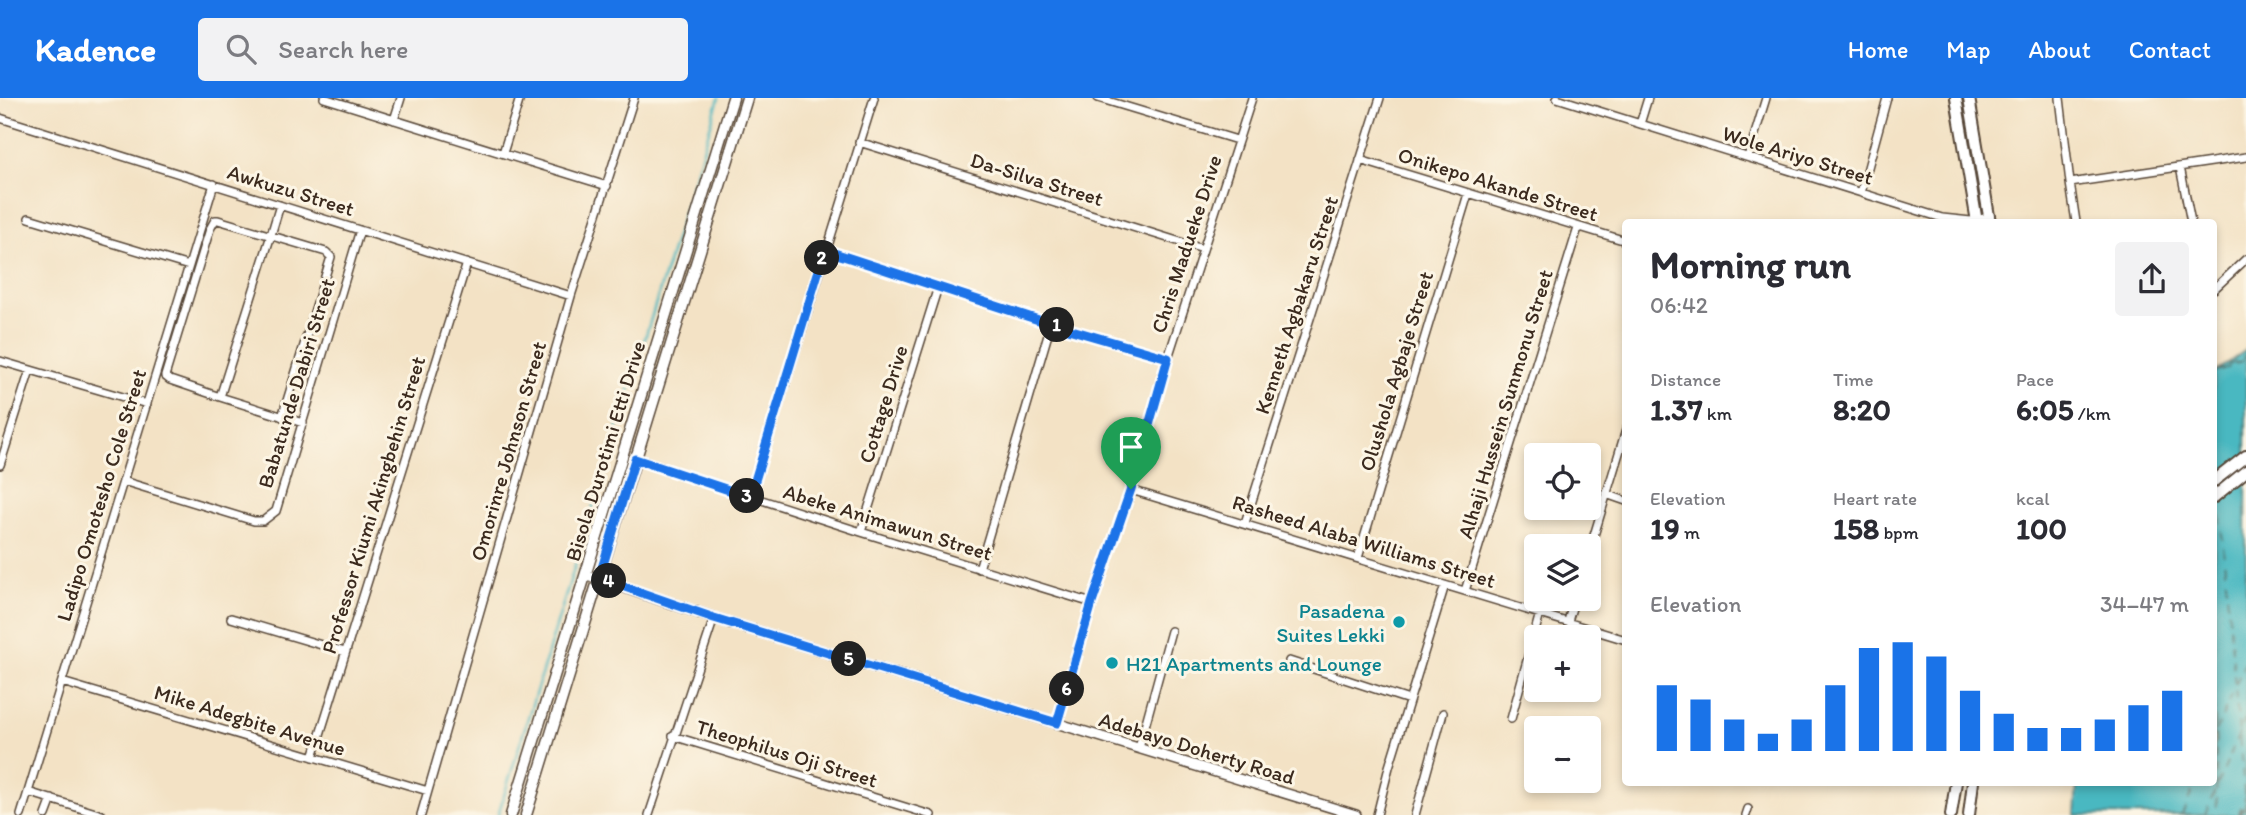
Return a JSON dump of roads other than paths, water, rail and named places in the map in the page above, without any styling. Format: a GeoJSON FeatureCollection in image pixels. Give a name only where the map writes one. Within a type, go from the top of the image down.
{"type":"FeatureCollection","features":[{"type":"Feature","properties":{"kind":"main road","name":"Bisola Durotimi Etti Drive"},"geometry":{"type":"LineString","coordinates":[[511,815],[733,98]]}},
{"type":"Feature","properties":{"kind":"main road"},"geometry":{"type":"LineString","coordinates":[[526,815],[747,98]]}},
{"type":"Feature","properties":{"kind":"main road"},"geometry":{"type":"LineString","coordinates":[[1956,98],[1976,219]]}},
{"type":"Feature","properties":{"kind":"main road"},"geometry":{"type":"LineString","coordinates":[[1969,98],[1989,219]]}},
{"type":"Feature","properties":{"kind":"main road"},"geometry":{"type":"LineString","coordinates":[[2217,479],[2246,456]]}},
{"type":"Feature","properties":{"kind":"main road"},"geometry":{"type":"LineString","coordinates":[[2217,494],[2246,471]]}},
{"type":"Feature","properties":{"kind":"main road"},"geometry":{"type":"LineString","coordinates":[[1951,815],[1955,786]]}},
{"type":"Feature","properties":{"kind":"main road"},"geometry":{"type":"LineString","coordinates":[[1969,815],[1973,786]]}},
{"type":"Feature","properties":{"kind":"street"},"geometry":{"type":"LineString","coordinates":[[324,98],[607,186]]}},
{"type":"Feature","properties":{"kind":"street"},"geometry":{"type":"LineString","coordinates":[[394,120],[401,98]]}},
{"type":"Feature","properties":{"kind":"street"},"geometry":{"type":"LineString","coordinates":[[503,153],[520,98]]}},
{"type":"Feature","properties":{"kind":"street","name":"Omorinre Johnson Street"},"geometry":{"type":"LineString","coordinates":[[421,815],[571,296],[634,98]]}},
{"type":"Feature","properties":{"kind":"street"},"geometry":{"type":"LineString","coordinates":[[750,497],[874,98]]}},
{"type":"Feature","properties":{"kind":"street"},"geometry":{"type":"LineString","coordinates":[[1098,98],[1125,102],[1237,140]]}},
{"type":"Feature","properties":{"kind":"street","name":"Chris Madueke Drive"},"geometry":{"type":"LineString","coordinates":[[1057,723],[1092,603],[1131,489],[1168,358],[1252,98]]}},
{"type":"Feature","properties":{"kind":"street","name":"Kenneth Agbakaru Street"},"geometry":{"type":"LineString","coordinates":[[1245,523],[1380,98]]}},
{"type":"Feature","properties":{"kind":"street","name":"Wole Ariyo Street"},"geometry":{"type":"LineString","coordinates":[[1558,98],[1951,219]]}},
{"type":"Feature","properties":{"kind":"street"},"geometry":{"type":"LineString","coordinates":[[1640,124],[1648,98]]}},
{"type":"Feature","properties":{"kind":"street"},"geometry":{"type":"LineString","coordinates":[[1748,157],[1766,98]]}},
{"type":"Feature","properties":{"kind":"street"},"geometry":{"type":"LineString","coordinates":[[1861,193],[1887,98]]}},
{"type":"Feature","properties":{"kind":"street"},"geometry":{"type":"LineString","coordinates":[[2060,98],[2076,219]]}},
{"type":"Feature","properties":{"kind":"street","name":"Awkuzu Street"},"geometry":{"type":"LineString","coordinates":[[0,118],[571,296]]}},
{"type":"Feature","properties":{"kind":"street","name":"Da-Silva Street"},"geometry":{"type":"LineString","coordinates":[[859,142],[1203,249]]}},
{"type":"Feature","properties":{"kind":"street"},"geometry":{"type":"LineString","coordinates":[[2070,183],[2246,157]]}},
{"type":"Feature","properties":{"kind":"street","name":"Onikepo Akande Street"},"geometry":{"type":"LineString","coordinates":[[1360,160],[1622,240]]}},
{"type":"Feature","properties":{"kind":"street"},"geometry":{"type":"LineString","coordinates":[[2180,167],[2190,219]]}},
{"type":"Feature","properties":{"kind":"street","name":"Ladipo Omotesho Cole Street"},"geometry":{"type":"LineString","coordinates":[[21,815],[214,184]]}},
{"type":"Feature","properties":{"kind":"street","name":"Olushola Agbaje Street"},"geometry":{"type":"LineString","coordinates":[[1358,558],[1468,194]]}},
{"type":"Feature","properties":{"kind":"street"},"geometry":{"type":"LineString","coordinates":[[220,397],[280,205]]}},
{"type":"Feature","properties":{"kind":"street"},"geometry":{"type":"LineString","coordinates":[[29,218],[189,266]]}},
{"type":"Feature","properties":{"kind":"street"},"geometry":{"type":"LineString","coordinates":[[282,417],[331,257],[326,252],[218,220],[213,222],[210,229],[165,376],[170,380],[220,397],[282,417],[303,423]]}},
{"type":"Feature","properties":{"kind":"street","name":"Alhaji Hussein Sunmonu Street"},"geometry":{"type":"LineString","coordinates":[[1465,591],[1578,228]]}},
{"type":"Feature","properties":{"kind":"street","name":"Babatunde Dabiri Street"},"geometry":{"type":"LineString","coordinates":[[123,481],[254,521],[263,521],[276,511],[360,230]]}},
{"type":"Feature","properties":{"kind":"street"},"geometry":{"type":"LineString","coordinates":[[825,250],[1051,324],[1168,358]]}},
{"type":"Feature","properties":{"kind":"street"},"geometry":{"type":"LineString","coordinates":[[2217,286],[2246,260]]}},
{"type":"Feature","properties":{"kind":"street","name":"Professor Kiumi Akingbehin Street"},"geometry":{"type":"LineString","coordinates":[[313,757],[467,263]]}},
{"type":"Feature","properties":{"kind":"street","name":"Cottage Drive"},"geometry":{"type":"LineString","coordinates":[[861,532],[938,287]]}},
{"type":"Feature","properties":{"kind":"street"},"geometry":{"type":"LineString","coordinates":[[979,569],[1051,324]]}},
{"type":"Feature","properties":{"kind":"street"},"geometry":{"type":"LineString","coordinates":[[0,361],[146,404]]}},
{"type":"Feature","properties":{"kind":"street"},"geometry":{"type":"LineString","coordinates":[[0,465],[30,370]]}},
{"type":"Feature","properties":{"kind":"street"},"geometry":{"type":"LineString","coordinates":[[1594,534],[1622,443]]}},
{"type":"Feature","properties":{"kind":"street","name":"Abeke Animawun Street"},"geometry":{"type":"LineString","coordinates":[[635,459],[1092,603]]}},
{"type":"Feature","properties":{"kind":"street","name":"Rasheed Alaba Williams Street"},"geometry":{"type":"LineString","coordinates":[[1131,489],[1622,639]]}},
{"type":"Feature","properties":{"kind":"street"},"geometry":{"type":"LineString","coordinates":[[1606,495],[1622,500]]}},
{"type":"Feature","properties":{"kind":"street","name":"Adebayo Doherty Road"},"geometry":{"type":"LineString","coordinates":[[587,575],[714,618],[1139,748],[1330,811],[1356,815]]}},
{"type":"Feature","properties":{"kind":"street"},"geometry":{"type":"LineString","coordinates":[[1377,815],[1388,767],[1445,585]]}},
{"type":"Feature","properties":{"kind":"street"},"geometry":{"type":"LineString","coordinates":[[1568,621],[1571,611]]}},
{"type":"Feature","properties":{"kind":"street"},"geometry":{"type":"LineString","coordinates":[[1511,719],[1540,613]]}},
{"type":"Feature","properties":{"kind":"street"},"geometry":{"type":"LineString","coordinates":[[232,618],[345,652]]}},
{"type":"Feature","properties":{"kind":"street"},"geometry":{"type":"LineString","coordinates":[[649,815],[714,618]]}},
{"type":"Feature","properties":{"kind":"street"},"geometry":{"type":"LineString","coordinates":[[1139,748],[1171,631]]}},
{"type":"Feature","properties":{"kind":"street"},"geometry":{"type":"LineString","coordinates":[[1289,661],[1409,700]]}},
{"type":"Feature","properties":{"kind":"street","name":"Mike Adegbite Avenue"},"geometry":{"type":"LineString","coordinates":[[62,682],[428,791]]}},
{"type":"Feature","properties":{"kind":"street"},"geometry":{"type":"LineString","coordinates":[[1415,815],[1443,713]]}},
{"type":"Feature","properties":{"kind":"street","name":"Theophilus Oji Street"},"geometry":{"type":"LineString","coordinates":[[673,736],[931,815]]}},
{"type":"Feature","properties":{"kind":"street"},"geometry":{"type":"LineString","coordinates":[[28,792],[102,815]]}},
{"type":"Feature","properties":{"kind":"street"},"geometry":{"type":"LineString","coordinates":[[46,815],[52,799]]}},
{"type":"Feature","properties":{"kind":"water"},"geometry":{"type":"Polygon","coordinates":[[[2246,350],[2246,815],[2075,815],[2077,786],[2217,786],[2217,371],[2246,350]]]}},
{"type":"Feature","properties":{"kind":"waterway"},"geometry":{"type":"LineString","coordinates":[[498,815],[719,98]]}},
{"type":"Feature","properties":{"kind":"place","name":"Pasadena Suites Lekki"},"geometry":{"type":"Point","coordinates":[1399,622]}},
{"type":"Feature","properties":{"kind":"place","name":"H21 Apartments and Lounge"},"geometry":{"type":"Point","coordinates":[1112,663]}}]}
